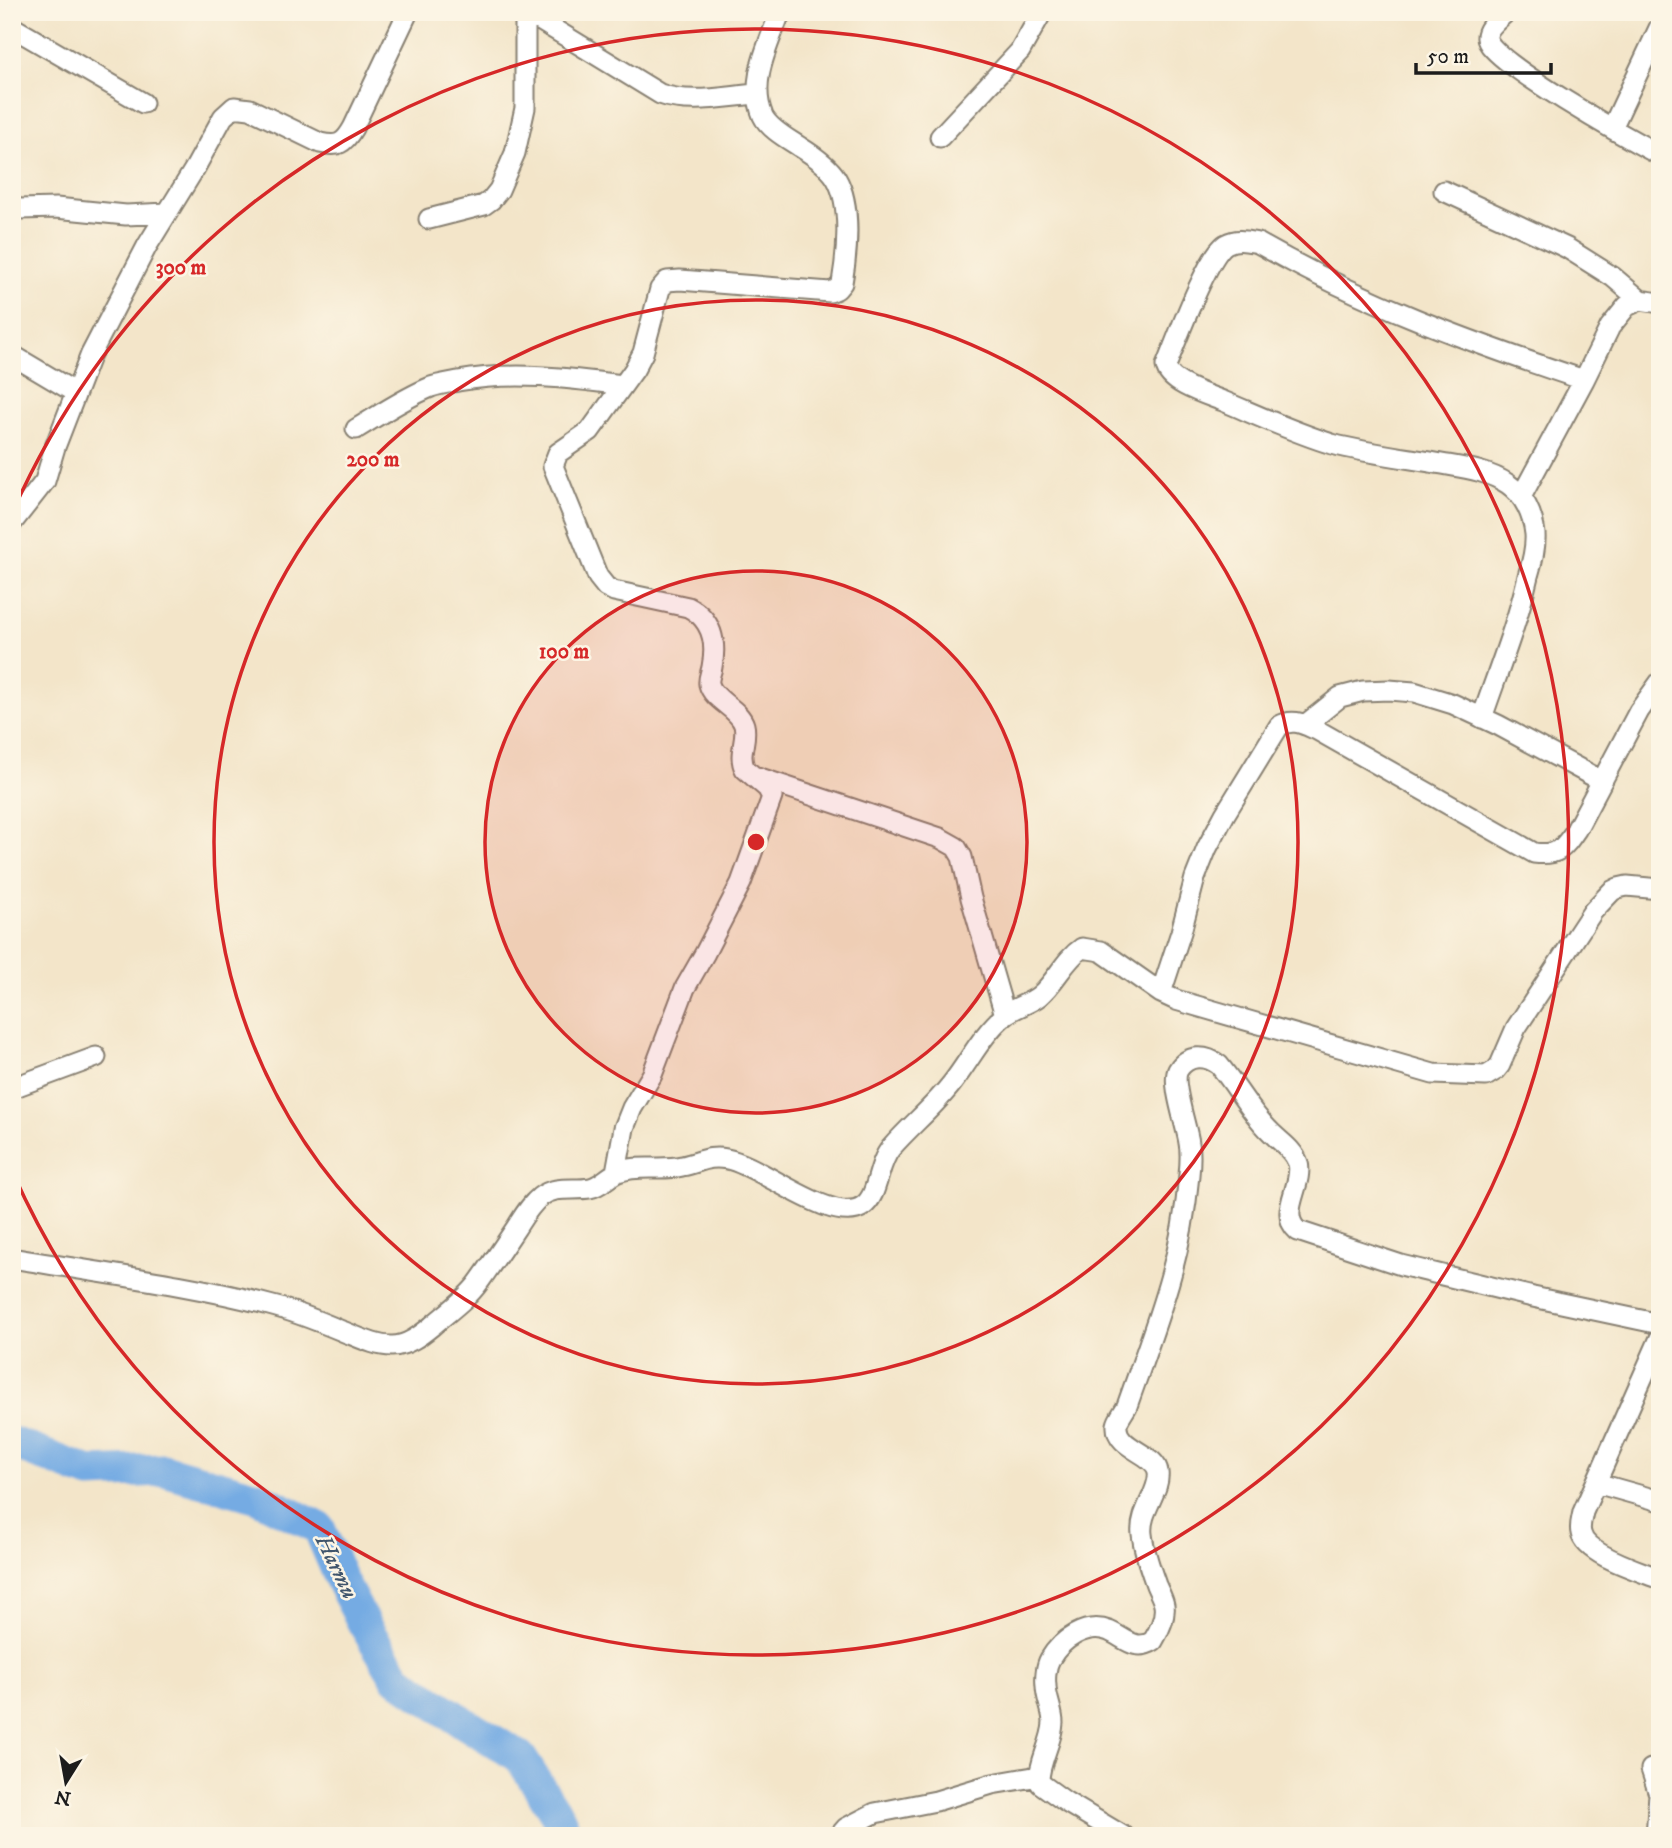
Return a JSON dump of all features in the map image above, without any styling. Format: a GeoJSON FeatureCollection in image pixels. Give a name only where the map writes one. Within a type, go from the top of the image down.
{"type":"FeatureCollection","features":[{"type":"Feature","properties":{"kind":"street"},"geometry":{"type":"LineString","coordinates":[[12,20],[19,12]]}},
{"type":"Feature","properties":{"kind":"street"},"geometry":{"type":"LineString","coordinates":[[12,523],[44,481],[92,354],[147,246],[223,117],[234,107],[250,109],[320,143],[335,145],[347,139],[408,12]]}},
{"type":"Feature","properties":{"kind":"street"},"geometry":{"type":"LineString","coordinates":[[525,12],[649,89],[668,97],[697,99],[758,94]]}},
{"type":"Feature","properties":{"kind":"street"},"geometry":{"type":"LineString","coordinates":[[429,219],[484,205],[499,190],[515,153],[525,108],[525,12]]}},
{"type":"Feature","properties":{"kind":"street"},"geometry":{"type":"LineString","coordinates":[[616,1172],[624,1128],[632,1108],[652,1075],[685,988],[741,883],[772,797],[745,769],[741,759],[744,723],[712,690],[709,678],[715,646],[705,620],[698,612],[688,607],[606,587],[598,577],[553,466],[558,453],[590,431],[624,385],[643,353],[660,289],[667,281],[830,292],[842,283],[847,224],[843,194],[836,178],[827,167],[769,124],[762,113],[758,94],[761,64],[782,12]]}},
{"type":"Feature","properties":{"kind":"street"},"geometry":{"type":"LineString","coordinates":[[940,137],[1020,51],[1042,12]]}},
{"type":"Feature","properties":{"kind":"street"},"geometry":{"type":"LineString","coordinates":[[1506,12],[1488,33],[1488,44],[1515,67],[1660,155]]}},
{"type":"Feature","properties":{"kind":"street"},"geometry":{"type":"LineString","coordinates":[[1612,128],[1660,26]]}},
{"type":"Feature","properties":{"kind":"street"},"geometry":{"type":"LineString","coordinates":[[12,27],[143,103]]}},
{"type":"Feature","properties":{"kind":"street"},"geometry":{"type":"LineString","coordinates":[[1444,191],[1567,248],[1650,302]]}},
{"type":"Feature","properties":{"kind":"street"},"geometry":{"type":"LineString","coordinates":[[12,207],[126,215],[167,213]]}},
{"type":"Feature","properties":{"kind":"street"},"geometry":{"type":"LineString","coordinates":[[1482,718],[1524,595],[1533,556],[1533,525],[1530,512],[1521,497],[1510,485],[1493,475],[1470,468],[1333,444],[1190,388],[1175,379],[1167,366],[1205,274],[1220,249],[1226,244],[1242,240],[1258,243],[1368,300],[1503,353],[1584,380]]}},
{"type":"Feature","properties":{"kind":"street"},"geometry":{"type":"LineString","coordinates":[[1521,497],[1610,327],[1627,306],[1650,302]]}},
{"type":"Feature","properties":{"kind":"street"},"geometry":{"type":"LineString","coordinates":[[12,355],[76,393]]}},
{"type":"Feature","properties":{"kind":"street"},"geometry":{"type":"LineString","coordinates":[[356,429],[394,405],[434,386],[477,378],[552,377],[624,385]]}},
{"type":"Feature","properties":{"kind":"street"},"geometry":{"type":"LineString","coordinates":[[1161,993],[1195,878],[1207,848],[1279,726],[1292,721],[1305,724],[1534,853],[1547,855],[1558,852],[1576,830],[1639,711],[1660,682]]}},
{"type":"Feature","properties":{"kind":"street"},"geometry":{"type":"LineString","coordinates":[[1305,724],[1340,697],[1363,691],[1414,692],[1453,704],[1602,781]]}},
{"type":"Feature","properties":{"kind":"street"},"geometry":{"type":"LineString","coordinates":[[751,775],[940,838],[956,847],[962,857],[1005,1015]]}},
{"type":"Feature","properties":{"kind":"street"},"geometry":{"type":"LineString","coordinates":[[12,1258],[234,1296],[291,1311],[371,1342],[401,1345],[426,1331],[456,1306],[477,1284],[529,1208],[546,1192],[556,1189],[588,1188],[616,1172],[637,1168],[682,1166],[708,1158],[726,1159],[754,1168],[826,1206],[845,1211],[861,1208],[872,1196],[880,1167],[889,1151],[954,1081],[983,1038],[1005,1015],[1040,995],[1073,955],[1083,948],[1101,951],[1112,957],[1161,993],[1176,1000],[1433,1074],[1486,1076],[1500,1065],[1516,1028],[1602,901],[1612,891],[1627,886],[1660,889]]}},
{"type":"Feature","properties":{"kind":"street"},"geometry":{"type":"LineString","coordinates":[[1123,1836],[1041,1784],[1039,1776],[1053,1723],[1045,1687],[1048,1663],[1069,1638],[1080,1632],[1101,1629],[1136,1645],[1150,1643],[1156,1636],[1164,1616],[1164,1604],[1146,1555],[1141,1529],[1143,1515],[1158,1479],[1158,1469],[1127,1444],[1117,1427],[1127,1406],[1172,1274],[1189,1173],[1190,1146],[1175,1082],[1179,1069],[1192,1058],[1202,1056],[1212,1059],[1257,1118],[1295,1156],[1298,1169],[1289,1217],[1298,1231],[1401,1265],[1660,1324]]}},
{"type":"Feature","properties":{"kind":"street"},"geometry":{"type":"LineString","coordinates":[[12,1088],[96,1057]]}},
{"type":"Feature","properties":{"kind":"street"},"geometry":{"type":"LineString","coordinates":[[1660,1339],[1583,1511],[1580,1533],[1584,1542],[1602,1555],[1660,1580]]}},
{"type":"Feature","properties":{"kind":"street"},"geometry":{"type":"LineString","coordinates":[[1596,1483],[1660,1501]]}},
{"type":"Feature","properties":{"kind":"street"},"geometry":{"type":"LineString","coordinates":[[1651,1769],[1659,1794],[1656,1836]]}},
{"type":"Feature","properties":{"kind":"street"},"geometry":{"type":"LineString","coordinates":[[839,1836],[846,1828],[875,1813],[936,1801],[992,1784],[1039,1776]]}},
{"type":"Feature","properties":{"kind":"waterway","name":"Harmu"},"geometry":{"type":"LineString","coordinates":[[12,1443],[90,1473],[164,1470],[258,1497],[319,1528],[342,1582],[397,1678],[520,1757],[559,1818],[567,1836]]}}]}
